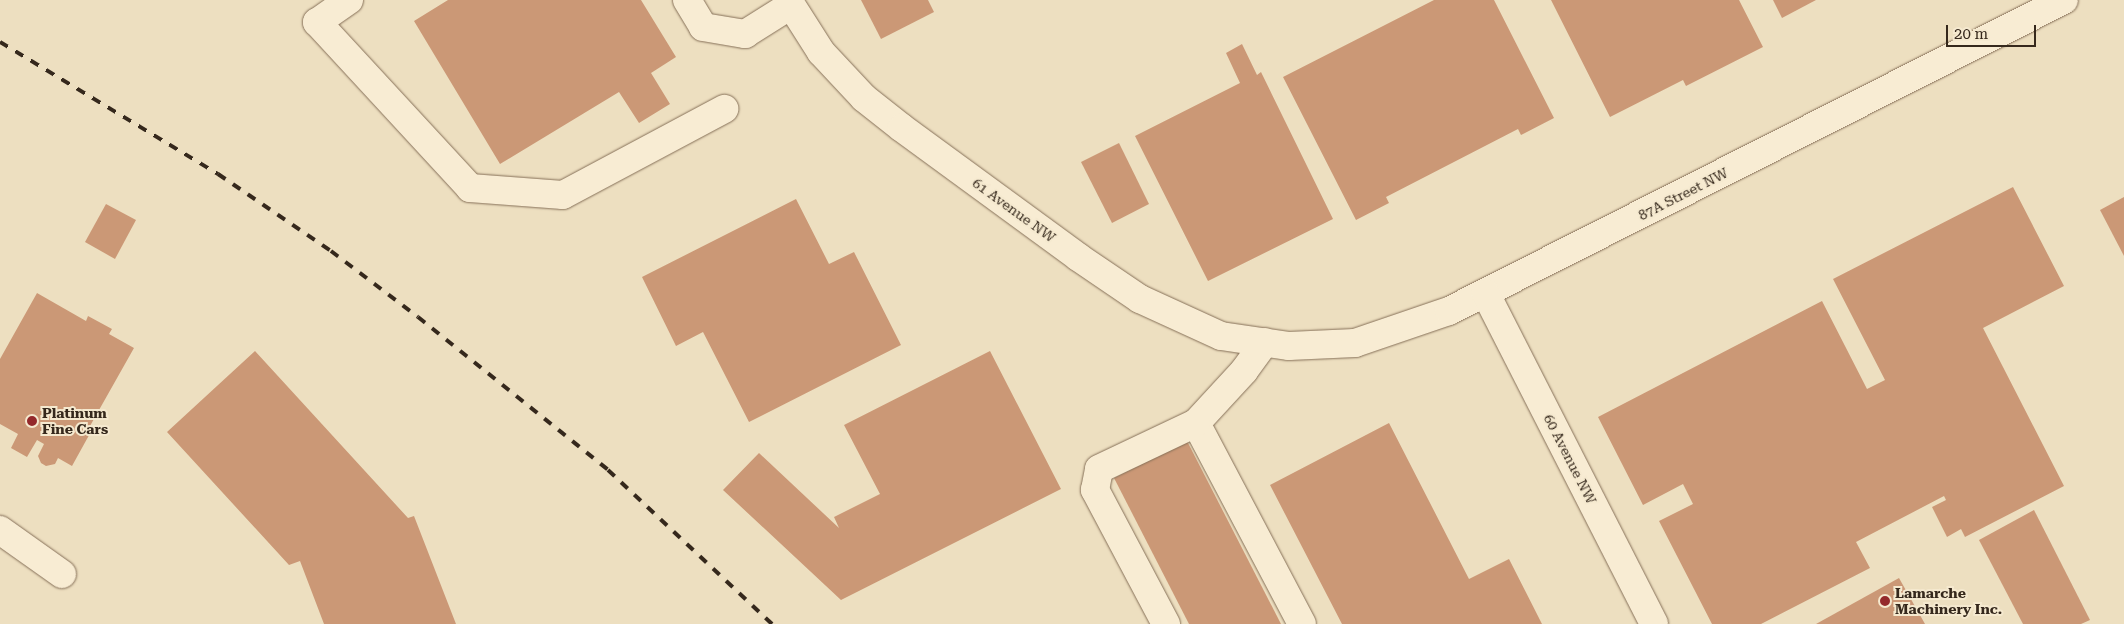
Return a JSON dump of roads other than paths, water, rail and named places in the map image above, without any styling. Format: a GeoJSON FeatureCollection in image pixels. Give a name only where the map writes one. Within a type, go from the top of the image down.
{"type":"FeatureCollection","features":[{"type":"Feature","properties":{"kind":"street"},"geometry":{"type":"LineString","coordinates":[[349,0],[317,22],[470,188],[563,195],[724,109]]}},
{"type":"Feature","properties":{"kind":"street"},"geometry":{"type":"LineString","coordinates":[[686,0],[703,27],[745,34],[790,3]]}},
{"type":"Feature","properties":{"kind":"street","name":"87A Street NW"},"geometry":{"type":"LineString","coordinates":[[1277,344],[1355,343],[1449,311],[1486,294],[2064,0]]}},
{"type":"Feature","properties":{"kind":"street","name":"61 Avenue NW"},"geometry":{"type":"LineString","coordinates":[[790,3],[821,52],[864,98],[1078,257],[1140,299],[1221,336],[1277,344]]}},
{"type":"Feature","properties":{"kind":"street","name":"60 Avenue NW"},"geometry":{"type":"LineString","coordinates":[[1486,294],[1654,624]]}},
{"type":"Feature","properties":{"kind":"street"},"geometry":{"type":"LineString","coordinates":[[1166,624],[1095,490],[1099,469],[1196,423],[1244,371],[1277,344]]}},
{"type":"Feature","properties":{"kind":"street"},"geometry":{"type":"LineString","coordinates":[[1196,423],[1302,624]]}},
{"type":"Feature","properties":{"kind":"street"},"geometry":{"type":"LineString","coordinates":[[0,530],[62,574]]}},
{"type":"Feature","properties":{"kind":"railway"},"geometry":{"type":"LineString","coordinates":[[0,42],[218,174],[331,251],[418,317],[608,470],[772,624]]}},
{"type":"Feature","properties":{"kind":"place","name":"Platinum Fine Cars"},"geometry":{"type":"Point","coordinates":[32,421]}},
{"type":"Feature","properties":{"kind":"place","name":"Lamarche Machinery Inc."},"geometry":{"type":"Point","coordinates":[1885,601]}}]}
